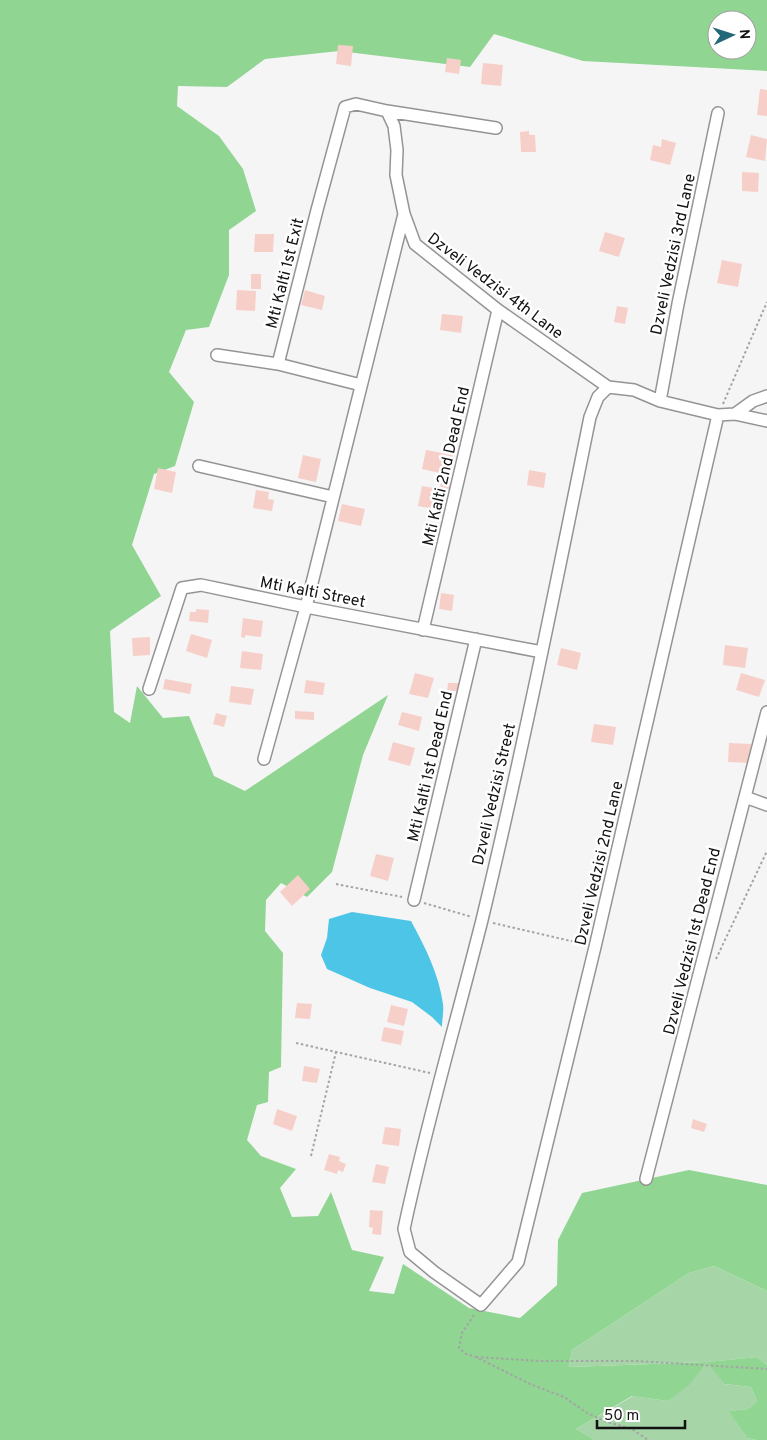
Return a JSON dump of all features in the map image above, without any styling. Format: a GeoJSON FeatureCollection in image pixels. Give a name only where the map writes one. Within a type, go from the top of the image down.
{"type":"FeatureCollection","features":[{"type":"Feature","properties":{"kind":"street","name":"Mti Kalti 1st Exit"},"geometry":{"type":"LineString","coordinates":[[278,364],[345,107],[356,104],[387,111]]}},
{"type":"Feature","properties":{"kind":"street"},"geometry":{"type":"LineString","coordinates":[[387,111],[496,128]]}},
{"type":"Feature","properties":{"kind":"street","name":"Dzveli Vedzisi 4th Lane"},"geometry":{"type":"LineString","coordinates":[[387,111],[394,126],[397,150],[396,175],[404,214],[414,244],[498,310],[608,387]]}},
{"type":"Feature","properties":{"kind":"street","name":"Dzveli Vedzisi 3rd Lane"},"geometry":{"type":"LineString","coordinates":[[660,401],[678,304],[718,113]]}},
{"type":"Feature","properties":{"kind":"street"},"geometry":{"type":"LineString","coordinates":[[264,759],[306,607],[404,214]]}},
{"type":"Feature","properties":{"kind":"street","name":"Mti Kalti 2nd Dead End"},"geometry":{"type":"LineString","coordinates":[[423,630],[498,310]]}},
{"type":"Feature","properties":{"kind":"street"},"geometry":{"type":"LineString","coordinates":[[217,355],[278,364],[361,384]]}},
{"type":"Feature","properties":{"kind":"street"},"geometry":{"type":"LineString","coordinates":[[608,387],[634,390],[660,401],[718,415],[735,414],[767,421]]}},
{"type":"Feature","properties":{"kind":"street","name":"Dzveli Vedzisi Street"},"geometry":{"type":"LineString","coordinates":[[482,1305],[434,1272],[410,1252],[404,1229],[440,1076],[482,920],[542,652],[590,417],[598,397],[608,387]]}},
{"type":"Feature","properties":{"kind":"street"},"geometry":{"type":"LineString","coordinates":[[735,414],[767,396]]}},
{"type":"Feature","properties":{"kind":"street","name":"Dzveli Vedzisi 2nd Lane"},"geometry":{"type":"LineString","coordinates":[[482,1305],[518,1262],[595,947],[718,415]]}},
{"type":"Feature","properties":{"kind":"street"},"geometry":{"type":"LineString","coordinates":[[199,466],[333,498]]}},
{"type":"Feature","properties":{"kind":"street","name":"Mti Kalti Street"},"geometry":{"type":"LineString","coordinates":[[149,689],[182,588],[201,585],[542,652]]}},
{"type":"Feature","properties":{"kind":"street","name":"Mti Kalti 1st Dead End"},"geometry":{"type":"LineString","coordinates":[[414,900],[476,639]]}},
{"type":"Feature","properties":{"kind":"street","name":"Dzveli Vedzisi 1st Dead End"},"geometry":{"type":"LineString","coordinates":[[646,1179],[767,712]]}},
{"type":"Feature","properties":{"kind":"street"},"geometry":{"type":"LineString","coordinates":[[745,797],[767,806]]}},
{"type":"Feature","properties":{"kind":"path"},"geometry":{"type":"LineString","coordinates":[[718,415],[767,302]]}},
{"type":"Feature","properties":{"kind":"path"},"geometry":{"type":"LineString","coordinates":[[715,960],[767,851]]}},
{"type":"Feature","properties":{"kind":"path"},"geometry":{"type":"LineString","coordinates":[[336,884],[414,900],[482,920],[595,947]]}},
{"type":"Feature","properties":{"kind":"path"},"geometry":{"type":"LineString","coordinates":[[296,1043],[440,1076]]}},
{"type":"Feature","properties":{"kind":"path"},"geometry":{"type":"LineString","coordinates":[[311,1156],[336,1052]]}},
{"type":"Feature","properties":{"kind":"path"},"geometry":{"type":"LineString","coordinates":[[482,1305],[462,1333],[459,1348],[466,1354],[476,1357],[530,1384],[564,1396],[587,1412],[607,1422],[632,1429],[648,1440]]}},
{"type":"Feature","properties":{"kind":"path"},"geometry":{"type":"LineString","coordinates":[[476,1357],[541,1361],[636,1361],[767,1369]]}},
{"type":"Feature","properties":{"kind":"green space"},"geometry":{"type":"Polygon","coordinates":[[[0,0],[767,0],[767,71],[583,61],[494,34],[470,67],[339,51],[265,59],[227,87],[178,86],[177,106],[219,136],[243,169],[256,211],[229,230],[229,275],[209,327],[186,330],[169,372],[194,402],[175,466],[154,474],[132,545],[161,596],[110,631],[114,712],[130,723],[137,686],[163,718],[189,716],[214,776],[245,791],[388,695],[363,755],[332,872],[307,897],[281,883],[266,900],[265,931],[283,953],[281,1067],[269,1072],[268,1102],[257,1105],[247,1140],[261,1156],[296,1169],[280,1188],[292,1217],[318,1216],[331,1192],[352,1250],[384,1257],[369,1291],[394,1294],[403,1264],[469,1308],[520,1318],[557,1285],[558,1240],[582,1193],[689,1170],[767,1185],[767,1291],[714,1266],[689,1273],[572,1350],[569,1367],[707,1362],[689,1385],[668,1401],[632,1396],[576,1429],[595,1440],[0,1440],[0,0]]]}},
{"type":"Feature","properties":{"kind":"green space"},"geometry":{"type":"Polygon","coordinates":[[[714,1266],[767,1291],[767,1365],[757,1357],[708,1362],[724,1384],[751,1387],[757,1401],[748,1409],[730,1411],[747,1438],[756,1440],[595,1440],[576,1429],[633,1396],[668,1401],[707,1362],[569,1367],[572,1350],[689,1273],[714,1266]]]}},
{"type":"Feature","properties":{"kind":"green space"},"geometry":{"type":"Polygon","coordinates":[[[757,1357],[767,1365],[767,1440],[747,1438],[729,1411],[748,1409],[757,1401],[751,1387],[724,1384],[707,1362],[757,1357]]]}},
{"type":"Feature","properties":{"kind":"water"},"geometry":{"type":"Polygon","coordinates":[[[352,912],[411,921],[435,971],[443,1007],[442,1027],[412,1002],[370,988],[327,969],[321,955],[327,938],[329,919],[352,912]]]}},
{"type":"Feature","properties":{"kind":"building"},"geometry":{"type":"Polygon","coordinates":[[[338,45],[353,46],[351,66],[336,64],[338,45]]]}},
{"type":"Feature","properties":{"kind":"building"},"geometry":{"type":"Polygon","coordinates":[[[447,58],[461,60],[459,74],[445,72],[447,58]]]}},
{"type":"Feature","properties":{"kind":"building"},"geometry":{"type":"Polygon","coordinates":[[[483,63],[503,65],[501,86],[481,84],[483,63]]]}},
{"type":"Feature","properties":{"kind":"building"},"geometry":{"type":"Polygon","coordinates":[[[760,89],[767,90],[767,116],[757,115],[760,89]]]}},
{"type":"Feature","properties":{"kind":"building"},"geometry":{"type":"Polygon","coordinates":[[[529,131],[529,135],[535,135],[536,152],[521,152],[520,132],[529,131]]]}},
{"type":"Feature","properties":{"kind":"building"},"geometry":{"type":"Polygon","coordinates":[[[751,135],[767,139],[765,161],[746,157],[751,135]]]}},
{"type":"Feature","properties":{"kind":"building"},"geometry":{"type":"Polygon","coordinates":[[[662,139],[676,143],[670,165],[650,160],[653,145],[661,147],[662,139]]]}},
{"type":"Feature","properties":{"kind":"building"},"geometry":{"type":"Polygon","coordinates":[[[742,172],[759,173],[758,192],[742,191],[742,172]]]}},
{"type":"Feature","properties":{"kind":"building"},"geometry":{"type":"Polygon","coordinates":[[[605,232],[625,238],[619,257],[599,251],[605,232]]]}},
{"type":"Feature","properties":{"kind":"building"},"geometry":{"type":"Polygon","coordinates":[[[255,234],[274,234],[273,252],[254,252],[255,234]]]}},
{"type":"Feature","properties":{"kind":"building"},"geometry":{"type":"Polygon","coordinates":[[[722,260],[742,264],[738,287],[717,283],[722,260]]]}},
{"type":"Feature","properties":{"kind":"building"},"geometry":{"type":"Polygon","coordinates":[[[251,274],[261,274],[261,289],[251,289],[251,274]]]}},
{"type":"Feature","properties":{"kind":"building"},"geometry":{"type":"Polygon","coordinates":[[[237,290],[256,291],[255,311],[236,310],[237,290]]]}},
{"type":"Feature","properties":{"kind":"building"},"geometry":{"type":"Polygon","coordinates":[[[305,290],[325,296],[322,310],[301,305],[305,290]]]}},
{"type":"Feature","properties":{"kind":"building"},"geometry":{"type":"Polygon","coordinates":[[[617,306],[628,308],[625,324],[614,322],[617,306]]]}},
{"type":"Feature","properties":{"kind":"building"},"geometry":{"type":"Polygon","coordinates":[[[442,314],[463,316],[461,333],[440,330],[442,314]]]}},
{"type":"Feature","properties":{"kind":"building"},"geometry":{"type":"Polygon","coordinates":[[[426,450],[453,455],[449,475],[422,469],[426,450]]]}},
{"type":"Feature","properties":{"kind":"building"},"geometry":{"type":"Polygon","coordinates":[[[303,455],[321,459],[316,482],[298,478],[303,455]]]}},
{"type":"Feature","properties":{"kind":"building"},"geometry":{"type":"Polygon","coordinates":[[[158,468],[176,472],[172,493],[154,489],[158,468]]]}},
{"type":"Feature","properties":{"kind":"building"},"geometry":{"type":"Polygon","coordinates":[[[529,470],[546,473],[544,488],[527,485],[529,470]]]}},
{"type":"Feature","properties":{"kind":"building"},"geometry":{"type":"Polygon","coordinates":[[[441,482],[451,483],[450,490],[440,488],[441,482]]]}},
{"type":"Feature","properties":{"kind":"building"},"geometry":{"type":"Polygon","coordinates":[[[422,486],[444,490],[440,510],[418,506],[422,486]]]}},
{"type":"Feature","properties":{"kind":"building"},"geometry":{"type":"Polygon","coordinates":[[[256,490],[269,492],[268,499],[274,500],[272,511],[253,508],[256,490]]]}},
{"type":"Feature","properties":{"kind":"building"},"geometry":{"type":"Polygon","coordinates":[[[342,504],[365,509],[361,526],[338,521],[342,504]]]}},
{"type":"Feature","properties":{"kind":"building"},"geometry":{"type":"Polygon","coordinates":[[[441,593],[454,595],[452,611],[439,609],[441,593]]]}},
{"type":"Feature","properties":{"kind":"building"},"geometry":{"type":"Polygon","coordinates":[[[196,609],[209,610],[208,623],[189,621],[190,612],[196,612],[196,609]]]}},
{"type":"Feature","properties":{"kind":"building"},"geometry":{"type":"Polygon","coordinates":[[[243,618],[263,621],[261,637],[245,635],[245,638],[241,637],[243,618]]]}},
{"type":"Feature","properties":{"kind":"building"},"geometry":{"type":"Polygon","coordinates":[[[191,634],[212,640],[207,658],[186,651],[191,634]]]}},
{"type":"Feature","properties":{"kind":"building"},"geometry":{"type":"Polygon","coordinates":[[[150,637],[150,655],[133,656],[132,638],[150,637]]]}},
{"type":"Feature","properties":{"kind":"building"},"geometry":{"type":"Polygon","coordinates":[[[725,645],[748,648],[745,668],[723,665],[725,645]]]}},
{"type":"Feature","properties":{"kind":"building"},"geometry":{"type":"Polygon","coordinates":[[[561,648],[581,653],[577,670],[557,665],[561,648]]]}},
{"type":"Feature","properties":{"kind":"building"},"geometry":{"type":"Polygon","coordinates":[[[242,651],[263,654],[261,670],[240,668],[242,651]]]}},
{"type":"Feature","properties":{"kind":"building"},"geometry":{"type":"Polygon","coordinates":[[[415,673],[434,678],[428,698],[409,694],[415,673]]]}},
{"type":"Feature","properties":{"kind":"building"},"geometry":{"type":"Polygon","coordinates":[[[741,673],[765,680],[759,697],[736,690],[741,673]]]}},
{"type":"Feature","properties":{"kind":"building"},"geometry":{"type":"Polygon","coordinates":[[[165,679],[192,684],[190,694],[163,689],[165,679]]]}},
{"type":"Feature","properties":{"kind":"building"},"geometry":{"type":"Polygon","coordinates":[[[306,680],[325,683],[323,695],[304,693],[306,680]]]}},
{"type":"Feature","properties":{"kind":"building"},"geometry":{"type":"Polygon","coordinates":[[[448,683],[460,683],[460,691],[447,691],[448,683]]]}},
{"type":"Feature","properties":{"kind":"building"},"geometry":{"type":"Polygon","coordinates":[[[231,686],[254,689],[251,705],[229,702],[231,686]]]}},
{"type":"Feature","properties":{"kind":"building"},"geometry":{"type":"Polygon","coordinates":[[[295,711],[314,712],[314,720],[295,719],[295,711]]]}},
{"type":"Feature","properties":{"kind":"building"},"geometry":{"type":"Polygon","coordinates":[[[402,712],[422,717],[419,731],[398,725],[402,712]]]}},
{"type":"Feature","properties":{"kind":"building"},"geometry":{"type":"Polygon","coordinates":[[[216,713],[227,716],[224,727],[213,724],[216,713]]]}},
{"type":"Feature","properties":{"kind":"building"},"geometry":{"type":"Polygon","coordinates":[[[594,724],[616,727],[613,745],[591,742],[594,724]]]}},
{"type":"Feature","properties":{"kind":"building"},"geometry":{"type":"Polygon","coordinates":[[[393,742],[415,748],[410,766],[388,760],[393,742]]]}},
{"type":"Feature","properties":{"kind":"building"},"geometry":{"type":"Polygon","coordinates":[[[729,743],[751,744],[750,763],[728,762],[729,743]]]}},
{"type":"Feature","properties":{"kind":"building"},"geometry":{"type":"Polygon","coordinates":[[[376,854],[394,858],[388,881],[370,876],[376,854]]]}},
{"type":"Feature","properties":{"kind":"building"},"geometry":{"type":"Polygon","coordinates":[[[298,875],[310,889],[292,906],[280,892],[298,875]]]}},
{"type":"Feature","properties":{"kind":"building"},"geometry":{"type":"Polygon","coordinates":[[[297,1003],[312,1004],[310,1019],[295,1018],[297,1003]]]}},
{"type":"Feature","properties":{"kind":"building"},"geometry":{"type":"Polygon","coordinates":[[[391,1005],[408,1009],[404,1026],[387,1022],[391,1005]]]}},
{"type":"Feature","properties":{"kind":"building"},"geometry":{"type":"Polygon","coordinates":[[[384,1027],[404,1031],[401,1045],[381,1041],[384,1027]]]}},
{"type":"Feature","properties":{"kind":"building"},"geometry":{"type":"Polygon","coordinates":[[[304,1066],[320,1069],[317,1083],[302,1081],[304,1066]]]}},
{"type":"Feature","properties":{"kind":"building"},"geometry":{"type":"Polygon","coordinates":[[[277,1109],[297,1116],[292,1131],[273,1124],[277,1109]]]}},
{"type":"Feature","properties":{"kind":"building"},"geometry":{"type":"Polygon","coordinates":[[[693,1119],[707,1124],[704,1132],[691,1128],[693,1119]]]}},
{"type":"Feature","properties":{"kind":"building"},"geometry":{"type":"Polygon","coordinates":[[[385,1127],[401,1129],[399,1146],[382,1144],[385,1127]]]}},
{"type":"Feature","properties":{"kind":"building"},"geometry":{"type":"Polygon","coordinates":[[[329,1154],[340,1157],[339,1161],[346,1164],[343,1172],[338,1170],[337,1174],[324,1170],[329,1154]]]}},
{"type":"Feature","properties":{"kind":"building"},"geometry":{"type":"Polygon","coordinates":[[[376,1164],[389,1167],[385,1184],[372,1182],[376,1164]]]}},
{"type":"Feature","properties":{"kind":"building"},"geometry":{"type":"Polygon","coordinates":[[[370,1210],[383,1211],[381,1235],[372,1234],[373,1228],[369,1227],[370,1210]]]}}]}
